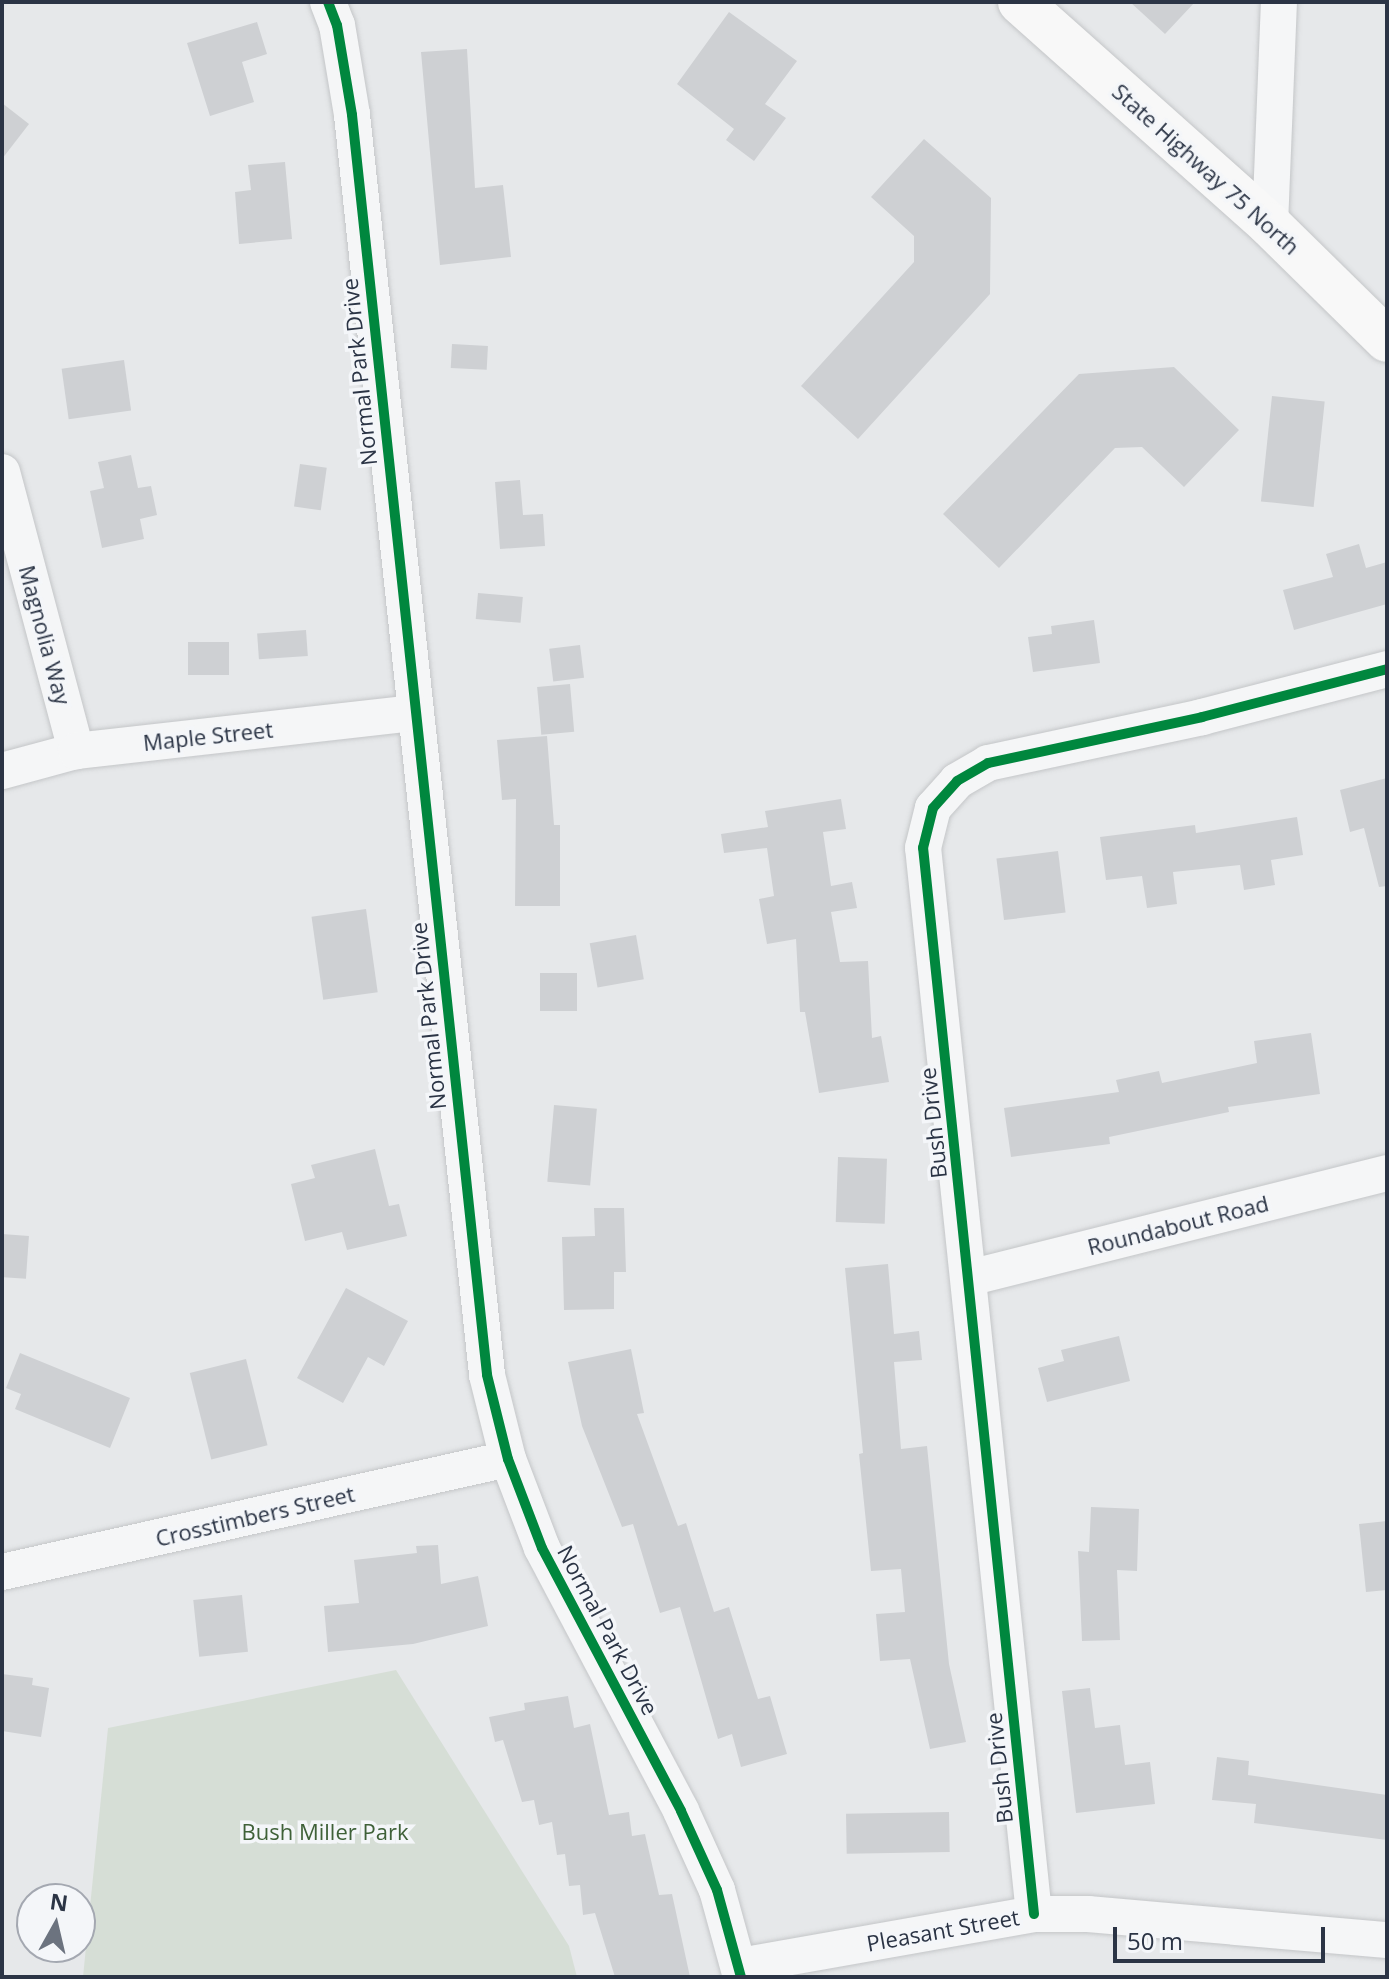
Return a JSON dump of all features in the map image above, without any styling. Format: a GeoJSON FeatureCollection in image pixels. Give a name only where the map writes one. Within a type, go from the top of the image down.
{"type":"FeatureCollection","features":[{"type":"Feature","properties":{"kind":"main road","name":"State Highway 75 North"},"geometry":{"type":"LineString","coordinates":[[1020,2],[1270,225],[1387,340]]}},
{"type":"Feature","properties":{"kind":"street","name":"Normal Park Drive"},"geometry":{"type":"LineString","coordinates":[[328,2],[337,25],[352,115],[487,1375],[508,1459],[542,1548],[681,1811],[717,1890],[741,1971]]}},
{"type":"Feature","properties":{"kind":"street"},"geometry":{"type":"LineString","coordinates":[[1270,225],[1279,2]]}},
{"type":"Feature","properties":{"kind":"street","name":"Magnolia Way"},"geometry":{"type":"LineString","coordinates":[[2,472],[76,751]]}},
{"type":"Feature","properties":{"kind":"street","name":"Bush Drive"},"geometry":{"type":"LineString","coordinates":[[1034,1914],[923,848],[933,808],[957,781],[988,763],[1202,717],[1387,669]]}},
{"type":"Feature","properties":{"kind":"street","name":"Maple Street"},"geometry":{"type":"LineString","coordinates":[[2,771],[76,751],[415,713]]}},
{"type":"Feature","properties":{"kind":"street","name":"Roundabout Road"},"geometry":{"type":"LineString","coordinates":[[969,1278],[1387,1173]]}},
{"type":"Feature","properties":{"kind":"street","name":"Crosstimbers Street"},"geometry":{"type":"LineString","coordinates":[[2,1572],[508,1459]]}},
{"type":"Feature","properties":{"kind":"street","name":"Pleasant Street"},"geometry":{"type":"LineString","coordinates":[[741,1971],[1034,1914],[1088,1914],[1387,1940]]}},
{"type":"Feature","properties":{"kind":"green space","name":"Bush Miller Park"},"geometry":{"type":"Polygon","coordinates":[[[396,1670],[569,1946],[577,1977],[83,1977],[84,1963],[96,1963],[96,1883],[92,1883],[108,1728],[396,1670]]]}},
{"type":"Feature","properties":{"kind":"building"},"geometry":{"type":"Polygon","coordinates":[[[1130,2],[1195,2],[1165,34],[1130,2]]]}},
{"type":"Feature","properties":{"kind":"building"},"geometry":{"type":"Polygon","coordinates":[[[729,12],[797,61],[765,104],[786,118],[754,161],[726,140],[734,129],[677,84],[729,12]]]}},
{"type":"Feature","properties":{"kind":"building"},"geometry":{"type":"Polygon","coordinates":[[[257,22],[267,54],[242,62],[254,102],[210,116],[187,43],[257,22]]]}},
{"type":"Feature","properties":{"kind":"building"},"geometry":{"type":"Polygon","coordinates":[[[467,49],[475,188],[503,185],[511,257],[440,265],[421,52],[467,49]]]}},
{"type":"Feature","properties":{"kind":"building"},"geometry":{"type":"Polygon","coordinates":[[[2,103],[29,124],[2,159],[2,103]]]}},
{"type":"Feature","properties":{"kind":"building"},"geometry":{"type":"Polygon","coordinates":[[[924,139],[991,198],[990,294],[858,439],[801,386],[914,262],[914,236],[871,197],[924,139]]]}},
{"type":"Feature","properties":{"kind":"building"},"geometry":{"type":"Polygon","coordinates":[[[285,162],[292,239],[239,244],[235,192],[251,190],[248,165],[285,162]]]}},
{"type":"Feature","properties":{"kind":"building"},"geometry":{"type":"Polygon","coordinates":[[[452,344],[488,346],[487,370],[451,368],[452,344]]]}},
{"type":"Feature","properties":{"kind":"building"},"geometry":{"type":"Polygon","coordinates":[[[124,360],[131,411],[69,419],[62,369],[124,360]]]}},
{"type":"Feature","properties":{"kind":"building"},"geometry":{"type":"Polygon","coordinates":[[[1174,367],[1239,430],[1184,487],[1142,447],[1115,448],[999,568],[943,514],[1079,374],[1174,367]]]}},
{"type":"Feature","properties":{"kind":"building"},"geometry":{"type":"Polygon","coordinates":[[[1272,396],[1325,402],[1314,507],[1261,501],[1272,396]]]}},
{"type":"Feature","properties":{"kind":"building"},"geometry":{"type":"Polygon","coordinates":[[[131,455],[138,488],[151,486],[157,515],[140,519],[144,539],[102,548],[90,491],[104,488],[98,462],[131,455]]]}},
{"type":"Feature","properties":{"kind":"building"},"geometry":{"type":"Polygon","coordinates":[[[300,464],[327,468],[321,510],[294,507],[300,464]]]}},
{"type":"Feature","properties":{"kind":"building"},"geometry":{"type":"Polygon","coordinates":[[[520,480],[523,515],[543,514],[545,546],[500,549],[495,482],[520,480]]]}},
{"type":"Feature","properties":{"kind":"building"},"geometry":{"type":"Polygon","coordinates":[[[1359,544],[1366,568],[1387,562],[1387,604],[1294,630],[1283,590],[1333,577],[1326,554],[1359,544]]]}},
{"type":"Feature","properties":{"kind":"building"},"geometry":{"type":"Polygon","coordinates":[[[478,593],[523,597],[521,623],[476,619],[478,593]]]}},
{"type":"Feature","properties":{"kind":"building"},"geometry":{"type":"Polygon","coordinates":[[[1094,620],[1100,663],[1033,672],[1028,637],[1052,634],[1051,626],[1094,620]]]}},
{"type":"Feature","properties":{"kind":"building"},"geometry":{"type":"Polygon","coordinates":[[[306,630],[308,656],[259,659],[257,633],[306,630]]]}},
{"type":"Feature","properties":{"kind":"building"},"geometry":{"type":"Polygon","coordinates":[[[188,642],[229,642],[229,675],[188,675],[188,642]]]}},
{"type":"Feature","properties":{"kind":"building"},"geometry":{"type":"Polygon","coordinates":[[[580,645],[584,678],[553,682],[549,649],[580,645]]]}},
{"type":"Feature","properties":{"kind":"building"},"geometry":{"type":"Polygon","coordinates":[[[570,684],[574,732],[541,735],[537,687],[570,684]]]}},
{"type":"Feature","properties":{"kind":"building"},"geometry":{"type":"Polygon","coordinates":[[[547,736],[554,825],[560,825],[560,906],[515,906],[516,799],[502,800],[497,740],[547,736]]]}},
{"type":"Feature","properties":{"kind":"building"},"geometry":{"type":"Polygon","coordinates":[[[1387,778],[1387,886],[1379,887],[1364,828],[1350,832],[1340,790],[1387,778]]]}},
{"type":"Feature","properties":{"kind":"building"},"geometry":{"type":"Polygon","coordinates":[[[841,799],[846,829],[823,832],[831,886],[852,882],[857,908],[831,912],[840,962],[868,961],[872,1038],[881,1036],[889,1082],[819,1093],[805,1012],[800,1012],[796,939],[767,944],[759,899],[774,896],[767,848],[724,853],[721,834],[768,827],[765,811],[841,799]]]}},
{"type":"Feature","properties":{"kind":"building"},"geometry":{"type":"Polygon","coordinates":[[[1297,817],[1303,855],[1271,860],[1275,885],[1244,890],[1240,865],[1173,872],[1177,904],[1147,908],[1142,876],[1106,880],[1100,837],[1195,825],[1196,833],[1297,817]]]}},
{"type":"Feature","properties":{"kind":"building"},"geometry":{"type":"Polygon","coordinates":[[[1058,851],[1066,913],[1004,920],[996,859],[1058,851]]]}},
{"type":"Feature","properties":{"kind":"building"},"geometry":{"type":"Polygon","coordinates":[[[366,909],[378,992],[323,1000],[312,917],[366,909]]]}},
{"type":"Feature","properties":{"kind":"building"},"geometry":{"type":"Polygon","coordinates":[[[636,935],[644,979],[598,987],[590,943],[636,935]]]}},
{"type":"Feature","properties":{"kind":"building"},"geometry":{"type":"Polygon","coordinates":[[[540,973],[577,973],[577,1011],[540,1011],[540,973]]]}},
{"type":"Feature","properties":{"kind":"building"},"geometry":{"type":"Polygon","coordinates":[[[1311,1033],[1320,1094],[1228,1107],[1229,1112],[1109,1137],[1110,1144],[1011,1157],[1004,1108],[1119,1092],[1116,1080],[1159,1071],[1162,1083],[1257,1063],[1254,1041],[1311,1033]]]}},
{"type":"Feature","properties":{"kind":"building"},"geometry":{"type":"Polygon","coordinates":[[[554,1105],[597,1109],[590,1185],[547,1182],[554,1105]]]}},
{"type":"Feature","properties":{"kind":"building"},"geometry":{"type":"Polygon","coordinates":[[[375,1149],[389,1206],[399,1204],[407,1236],[347,1250],[342,1232],[305,1241],[291,1184],[315,1178],[311,1165],[375,1149]]]}},
{"type":"Feature","properties":{"kind":"building"},"geometry":{"type":"Polygon","coordinates":[[[838,1157],[887,1159],[885,1224],[836,1222],[838,1157]]]}},
{"type":"Feature","properties":{"kind":"building"},"geometry":{"type":"Polygon","coordinates":[[[594,1208],[624,1208],[626,1272],[614,1272],[614,1309],[564,1310],[562,1237],[595,1236],[594,1208]]]}},
{"type":"Feature","properties":{"kind":"building"},"geometry":{"type":"Polygon","coordinates":[[[2,1234],[29,1236],[26,1279],[2,1277],[2,1234]]]}},
{"type":"Feature","properties":{"kind":"building"},"geometry":{"type":"Polygon","coordinates":[[[888,1264],[894,1334],[919,1331],[922,1360],[894,1362],[901,1449],[927,1446],[949,1664],[966,1742],[930,1749],[910,1659],[880,1661],[876,1614],[905,1612],[901,1569],[871,1571],[859,1454],[863,1453],[845,1268],[888,1264]]]}},
{"type":"Feature","properties":{"kind":"building"},"geometry":{"type":"Polygon","coordinates":[[[346,1288],[408,1321],[384,1366],[368,1357],[343,1403],[297,1378],[346,1288]]]}},
{"type":"Feature","properties":{"kind":"building"},"geometry":{"type":"Polygon","coordinates":[[[1119,1336],[1130,1381],[1047,1402],[1038,1368],[1064,1361],[1061,1350],[1119,1336]]]}},
{"type":"Feature","properties":{"kind":"building"},"geometry":{"type":"Polygon","coordinates":[[[631,1349],[644,1413],[637,1414],[678,1526],[686,1523],[714,1612],[729,1607],[758,1699],[770,1696],[787,1754],[741,1767],[732,1734],[718,1739],[680,1607],[660,1613],[633,1524],[622,1527],[582,1426],[568,1362],[631,1349]]]}},
{"type":"Feature","properties":{"kind":"building"},"geometry":{"type":"Polygon","coordinates":[[[20,1353],[130,1398],[110,1448],[15,1409],[21,1394],[6,1388],[20,1353]]]}},
{"type":"Feature","properties":{"kind":"building"},"geometry":{"type":"Polygon","coordinates":[[[246,1359],[268,1445],[211,1459],[190,1373],[246,1359]]]}},
{"type":"Feature","properties":{"kind":"building"},"geometry":{"type":"Polygon","coordinates":[[[1091,1507],[1139,1509],[1137,1571],[1117,1570],[1120,1640],[1082,1641],[1078,1551],[1089,1552],[1091,1507]]]}},
{"type":"Feature","properties":{"kind":"building"},"geometry":{"type":"Polygon","coordinates":[[[1387,1521],[1387,1590],[1366,1592],[1359,1524],[1387,1521]]]}},
{"type":"Feature","properties":{"kind":"building"},"geometry":{"type":"Polygon","coordinates":[[[438,1545],[441,1584],[478,1576],[488,1626],[413,1644],[328,1652],[324,1606],[359,1603],[354,1560],[417,1553],[416,1546],[438,1545]]]}},
{"type":"Feature","properties":{"kind":"building"},"geometry":{"type":"Polygon","coordinates":[[[242,1595],[248,1652],[199,1657],[193,1600],[242,1595]]]}},
{"type":"Feature","properties":{"kind":"building"},"geometry":{"type":"Polygon","coordinates":[[[2,1674],[33,1678],[32,1685],[49,1688],[41,1737],[2,1731],[2,1674]]]}},
{"type":"Feature","properties":{"kind":"building"},"geometry":{"type":"Polygon","coordinates":[[[1090,1688],[1095,1728],[1120,1725],[1125,1765],[1150,1762],[1155,1804],[1076,1813],[1062,1691],[1090,1688]]]}},
{"type":"Feature","properties":{"kind":"building"},"geometry":{"type":"Polygon","coordinates":[[[568,1696],[574,1728],[590,1724],[609,1815],[629,1812],[632,1836],[645,1834],[659,1895],[672,1894],[690,1977],[615,1977],[595,1913],[583,1915],[580,1885],[569,1886],[565,1854],[557,1855],[552,1822],[539,1825],[534,1800],[522,1802],[503,1740],[495,1742],[489,1717],[525,1710],[524,1703],[568,1696]]]}},
{"type":"Feature","properties":{"kind":"building"},"geometry":{"type":"Polygon","coordinates":[[[1217,1757],[1249,1761],[1248,1775],[1387,1795],[1387,1840],[1254,1823],[1256,1804],[1212,1800],[1217,1757]]]}},
{"type":"Feature","properties":{"kind":"building"},"geometry":{"type":"Polygon","coordinates":[[[949,1812],[950,1852],[847,1854],[846,1814],[949,1812]]]}},
{"type":"Feature","properties":{"kind":"cycle path"},"geometry":{"type":"LineString","coordinates":[[328,2],[337,25],[352,115],[487,1375],[508,1459],[542,1548],[681,1811],[717,1890],[741,1977]]}},
{"type":"Feature","properties":{"kind":"cycle path"},"geometry":{"type":"LineString","coordinates":[[1034,1914],[923,848],[933,808],[957,781],[988,763],[1202,717],[1387,669]]}}]}
